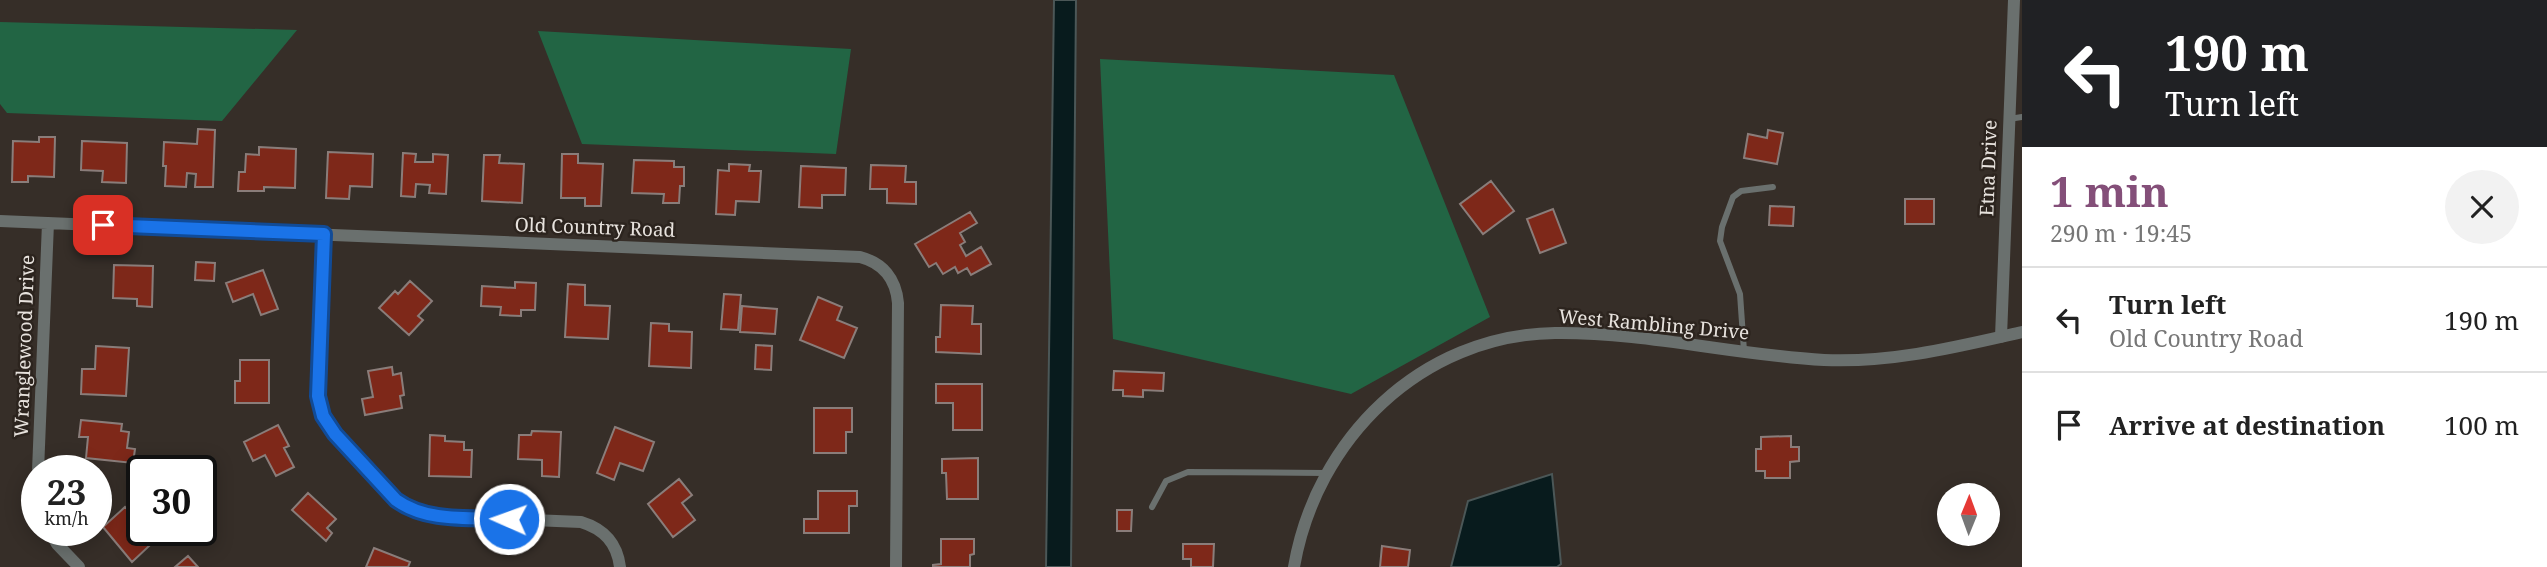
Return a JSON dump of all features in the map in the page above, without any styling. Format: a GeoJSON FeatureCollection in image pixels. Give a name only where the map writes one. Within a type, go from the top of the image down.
{"type":"FeatureCollection","features":[{"type":"Feature","properties":{"kind":"street","name":"Etna Drive"},"geometry":{"type":"LineString","coordinates":[[2001,337],[2016,118],[2014,0]]}},
{"type":"Feature","properties":{"kind":"street","name":"Old Country Road"},"geometry":{"type":"LineString","coordinates":[[0,221],[860,257],[870,260],[887,272],[897,292],[898,303],[896,567]]}},
{"type":"Feature","properties":{"kind":"street","name":"Wranglewood Drive"},"geometry":{"type":"LineString","coordinates":[[39,455],[48,223]]}},
{"type":"Feature","properties":{"kind":"street"},"geometry":{"type":"LineString","coordinates":[[324,234],[318,396],[323,416],[335,434],[396,500],[415,511],[436,516],[581,522],[592,525],[609,538],[615,547],[620,567]]}},
{"type":"Feature","properties":{"kind":"street","name":"West Rambling Drive"},"geometry":{"type":"LineString","coordinates":[[1294,567],[1308,511],[1339,451],[1360,424],[1393,393],[1440,363],[1471,349],[1504,340],[1553,333],[1587,334],[1822,360],[1863,361],[1917,355],[2022,332]]}},
{"type":"Feature","properties":{"kind":"street"},"geometry":{"type":"LineString","coordinates":[[59,546],[79,567]]}},
{"type":"Feature","properties":{"kind":"lane"},"geometry":{"type":"LineString","coordinates":[[1744,351],[1740,294],[1720,241],[1722,227],[1733,197],[1741,191],[1773,187]]}},
{"type":"Feature","properties":{"kind":"lane"},"geometry":{"type":"LineString","coordinates":[[1152,507],[1166,481],[1188,472],[1326,473]]}},
{"type":"Feature","properties":{"kind":"green space"},"geometry":{"type":"Polygon","coordinates":[[[0,22],[297,30],[222,121],[7,113],[0,104],[0,22]]]}},
{"type":"Feature","properties":{"kind":"green space"},"geometry":{"type":"Polygon","coordinates":[[[538,31],[851,49],[836,154],[582,144],[538,31]]]}},
{"type":"Feature","properties":{"kind":"green space"},"geometry":{"type":"Polygon","coordinates":[[[1100,59],[1394,75],[1490,317],[1351,394],[1113,339],[1100,59]]]}},
{"type":"Feature","properties":{"kind":"shaded area"},"geometry":{"type":"Polygon","coordinates":[[[1054,0],[1076,0],[1071,567],[1046,567],[1054,0]]]}},
{"type":"Feature","properties":{"kind":"shaded area"},"geometry":{"type":"Polygon","coordinates":[[[1552,474],[1561,564],[1557,567],[1451,567],[1468,501],[1552,474]]]}},
{"type":"Feature","properties":{"kind":"building"},"geometry":{"type":"Polygon","coordinates":[[[198,129],[215,130],[213,187],[195,187],[196,174],[187,173],[186,187],[165,186],[164,142],[197,144],[198,129]]]}},
{"type":"Feature","properties":{"kind":"building"},"geometry":{"type":"Polygon","coordinates":[[[1768,130],[1783,133],[1777,164],[1744,158],[1748,134],[1767,138],[1768,130]]]}},
{"type":"Feature","properties":{"kind":"building"},"geometry":{"type":"Polygon","coordinates":[[[39,137],[55,137],[54,177],[28,176],[28,182],[12,182],[13,141],[39,142],[39,137]]]}},
{"type":"Feature","properties":{"kind":"building"},"geometry":{"type":"Polygon","coordinates":[[[82,141],[127,143],[126,183],[102,182],[103,171],[81,170],[82,141]]]}},
{"type":"Feature","properties":{"kind":"building"},"geometry":{"type":"Polygon","coordinates":[[[259,147],[296,149],[295,188],[264,187],[264,191],[238,191],[239,172],[245,172],[246,154],[259,155],[259,147]]]}},
{"type":"Feature","properties":{"kind":"building"},"geometry":{"type":"Polygon","coordinates":[[[328,152],[373,154],[372,187],[350,186],[349,199],[326,198],[328,152]]]}},
{"type":"Feature","properties":{"kind":"building"},"geometry":{"type":"Polygon","coordinates":[[[403,153],[416,154],[415,162],[433,162],[433,154],[448,155],[446,194],[429,193],[430,185],[416,184],[415,197],[401,196],[403,153]]]}},
{"type":"Feature","properties":{"kind":"building"},"geometry":{"type":"Polygon","coordinates":[[[562,154],[578,154],[578,163],[603,164],[601,206],[585,206],[585,198],[561,198],[562,154]]]}},
{"type":"Feature","properties":{"kind":"building"},"geometry":{"type":"Polygon","coordinates":[[[484,155],[500,155],[499,163],[524,164],[522,203],[482,201],[484,155]]]}},
{"type":"Feature","properties":{"kind":"building"},"geometry":{"type":"Polygon","coordinates":[[[634,160],[674,161],[674,167],[684,167],[684,186],[680,186],[679,203],[663,203],[664,194],[632,193],[634,160]]]}},
{"type":"Feature","properties":{"kind":"building"},"geometry":{"type":"Polygon","coordinates":[[[729,164],[750,165],[749,171],[761,171],[759,202],[736,201],[735,215],[716,214],[718,170],[729,171],[729,164]]]}},
{"type":"Feature","properties":{"kind":"building"},"geometry":{"type":"Polygon","coordinates":[[[871,165],[906,166],[905,182],[916,182],[916,204],[887,203],[887,189],[870,189],[871,165]]]}},
{"type":"Feature","properties":{"kind":"building"},"geometry":{"type":"Polygon","coordinates":[[[801,166],[846,168],[845,195],[822,195],[822,208],[799,207],[801,166]]]}},
{"type":"Feature","properties":{"kind":"building"},"geometry":{"type":"Polygon","coordinates":[[[1491,181],[1514,211],[1483,234],[1460,204],[1491,181]]]}},
{"type":"Feature","properties":{"kind":"building"},"geometry":{"type":"Polygon","coordinates":[[[1905,199],[1934,199],[1934,224],[1905,224],[1905,199]]]}},
{"type":"Feature","properties":{"kind":"building"},"geometry":{"type":"Polygon","coordinates":[[[1770,206],[1794,207],[1793,226],[1769,225],[1770,206]]]}},
{"type":"Feature","properties":{"kind":"building"},"geometry":{"type":"Polygon","coordinates":[[[1553,209],[1566,243],[1540,253],[1527,219],[1553,209]]]}},
{"type":"Feature","properties":{"kind":"building"},"geometry":{"type":"Polygon","coordinates":[[[970,212],[977,223],[960,233],[965,242],[960,245],[966,256],[981,247],[991,264],[971,275],[967,268],[958,273],[955,267],[943,274],[936,263],[929,267],[915,244],[970,212]]]}},
{"type":"Feature","properties":{"kind":"building"},"geometry":{"type":"Polygon","coordinates":[[[196,262],[215,263],[214,281],[195,280],[196,262]]]}},
{"type":"Feature","properties":{"kind":"building"},"geometry":{"type":"Polygon","coordinates":[[[114,265],[153,266],[152,307],[137,306],[137,299],[113,298],[114,265]]]}},
{"type":"Feature","properties":{"kind":"building"},"geometry":{"type":"Polygon","coordinates":[[[263,270],[278,309],[261,315],[253,294],[233,302],[226,283],[263,270]]]}},
{"type":"Feature","properties":{"kind":"building"},"geometry":{"type":"Polygon","coordinates":[[[410,281],[432,301],[418,316],[423,320],[409,335],[379,308],[395,291],[398,294],[410,281]]]}},
{"type":"Feature","properties":{"kind":"building"},"geometry":{"type":"Polygon","coordinates":[[[515,282],[536,283],[535,310],[521,310],[521,316],[500,315],[501,307],[481,306],[482,286],[515,288],[515,282]]]}},
{"type":"Feature","properties":{"kind":"building"},"geometry":{"type":"Polygon","coordinates":[[[568,284],[585,285],[585,305],[610,306],[608,339],[565,337],[568,284]]]}},
{"type":"Feature","properties":{"kind":"building"},"geometry":{"type":"Polygon","coordinates":[[[724,294],[741,295],[738,330],[721,329],[724,294]]]}},
{"type":"Feature","properties":{"kind":"building"},"geometry":{"type":"Polygon","coordinates":[[[818,297],[842,307],[837,320],[857,328],[844,358],[800,340],[818,297]]]}},
{"type":"Feature","properties":{"kind":"building"},"geometry":{"type":"Polygon","coordinates":[[[941,305],[973,306],[972,324],[981,324],[981,354],[936,352],[936,337],[940,337],[941,305]]]}},
{"type":"Feature","properties":{"kind":"building"},"geometry":{"type":"Polygon","coordinates":[[[742,306],[777,309],[775,334],[740,332],[742,306]]]}},
{"type":"Feature","properties":{"kind":"building"},"geometry":{"type":"Polygon","coordinates":[[[651,323],[669,324],[669,331],[692,332],[691,368],[649,366],[651,323]]]}},
{"type":"Feature","properties":{"kind":"building"},"geometry":{"type":"Polygon","coordinates":[[[756,345],[772,346],[771,370],[755,369],[756,345]]]}},
{"type":"Feature","properties":{"kind":"building"},"geometry":{"type":"Polygon","coordinates":[[[96,346],[129,348],[126,396],[81,394],[82,369],[95,369],[96,346]]]}},
{"type":"Feature","properties":{"kind":"building"},"geometry":{"type":"Polygon","coordinates":[[[240,360],[269,360],[269,403],[235,403],[235,381],[240,381],[240,360]]]}},
{"type":"Feature","properties":{"kind":"building"},"geometry":{"type":"Polygon","coordinates":[[[392,367],[393,375],[401,373],[404,395],[400,396],[402,408],[365,415],[362,399],[373,397],[368,371],[392,367]]]}},
{"type":"Feature","properties":{"kind":"building"},"geometry":{"type":"Polygon","coordinates":[[[1114,371],[1164,373],[1163,391],[1143,390],[1143,397],[1123,396],[1123,390],[1113,390],[1114,371]]]}},
{"type":"Feature","properties":{"kind":"building"},"geometry":{"type":"Polygon","coordinates":[[[936,384],[982,384],[982,430],[953,430],[953,403],[936,403],[936,384]]]}},
{"type":"Feature","properties":{"kind":"building"},"geometry":{"type":"Polygon","coordinates":[[[814,408],[852,408],[852,432],[846,432],[846,453],[814,453],[814,408]]]}},
{"type":"Feature","properties":{"kind":"building"},"geometry":{"type":"Polygon","coordinates":[[[81,420],[122,424],[121,431],[129,432],[127,448],[135,449],[134,455],[126,455],[126,462],[112,461],[112,455],[86,455],[88,437],[79,437],[81,420]]]}},
{"type":"Feature","properties":{"kind":"building"},"geometry":{"type":"Polygon","coordinates":[[[278,425],[289,446],[284,448],[294,467],[276,476],[265,455],[253,461],[244,442],[278,425]]]}},
{"type":"Feature","properties":{"kind":"building"},"geometry":{"type":"Polygon","coordinates":[[[615,427],[654,442],[643,471],[620,463],[614,480],[597,473],[615,427]]]}},
{"type":"Feature","properties":{"kind":"building"},"geometry":{"type":"Polygon","coordinates":[[[532,431],[561,432],[559,477],[542,476],[542,460],[518,459],[519,435],[531,435],[532,431]]]}},
{"type":"Feature","properties":{"kind":"building"},"geometry":{"type":"Polygon","coordinates":[[[430,435],[445,436],[445,441],[464,442],[464,450],[472,450],[471,477],[429,476],[430,435]]]}},
{"type":"Feature","properties":{"kind":"building"},"geometry":{"type":"Polygon","coordinates":[[[1791,436],[1791,447],[1799,447],[1799,461],[1790,462],[1790,478],[1765,478],[1765,471],[1756,471],[1756,449],[1761,449],[1761,437],[1791,436]]]}},
{"type":"Feature","properties":{"kind":"building"},"geometry":{"type":"Polygon","coordinates":[[[978,458],[978,499],[947,499],[946,473],[942,473],[942,459],[978,458]]]}},
{"type":"Feature","properties":{"kind":"building"},"geometry":{"type":"Polygon","coordinates":[[[679,479],[692,495],[682,503],[695,520],[673,537],[648,504],[679,479]]]}},
{"type":"Feature","properties":{"kind":"building"},"geometry":{"type":"Polygon","coordinates":[[[818,491],[857,491],[857,506],[849,506],[849,533],[804,533],[804,519],[818,519],[818,491]]]}},
{"type":"Feature","properties":{"kind":"building"},"geometry":{"type":"Polygon","coordinates":[[[308,493],[336,519],[327,528],[332,533],[326,541],[292,510],[308,493]]]}},
{"type":"Feature","properties":{"kind":"building"},"geometry":{"type":"Polygon","coordinates":[[[125,507],[126,546],[149,546],[132,562],[112,538],[112,519],[125,507]]]}},
{"type":"Feature","properties":{"kind":"building"},"geometry":{"type":"Polygon","coordinates":[[[1117,510],[1132,510],[1131,531],[1117,531],[1117,510]]]}},
{"type":"Feature","properties":{"kind":"building"},"geometry":{"type":"Polygon","coordinates":[[[941,539],[974,539],[974,554],[970,555],[970,567],[933,567],[941,564],[941,539]]]}},
{"type":"Feature","properties":{"kind":"building"},"geometry":{"type":"Polygon","coordinates":[[[1183,544],[1214,544],[1213,567],[1191,567],[1191,559],[1183,559],[1183,544]]]}},
{"type":"Feature","properties":{"kind":"building"},"geometry":{"type":"Polygon","coordinates":[[[1382,546],[1410,550],[1408,567],[1380,567],[1382,546]]]}},
{"type":"Feature","properties":{"kind":"building"},"geometry":{"type":"Polygon","coordinates":[[[374,548],[410,562],[408,567],[366,567],[374,548]]]}},
{"type":"Feature","properties":{"kind":"building"},"geometry":{"type":"Polygon","coordinates":[[[188,556],[198,567],[175,567],[188,556]]]}},
{"type":"Feature","properties":{"kind":"route"},"geometry":{"type":"LineString","coordinates":[[103,225],[324,234],[318,396],[328,426],[396,500],[405,506],[436,516],[509,519]]}}]}
